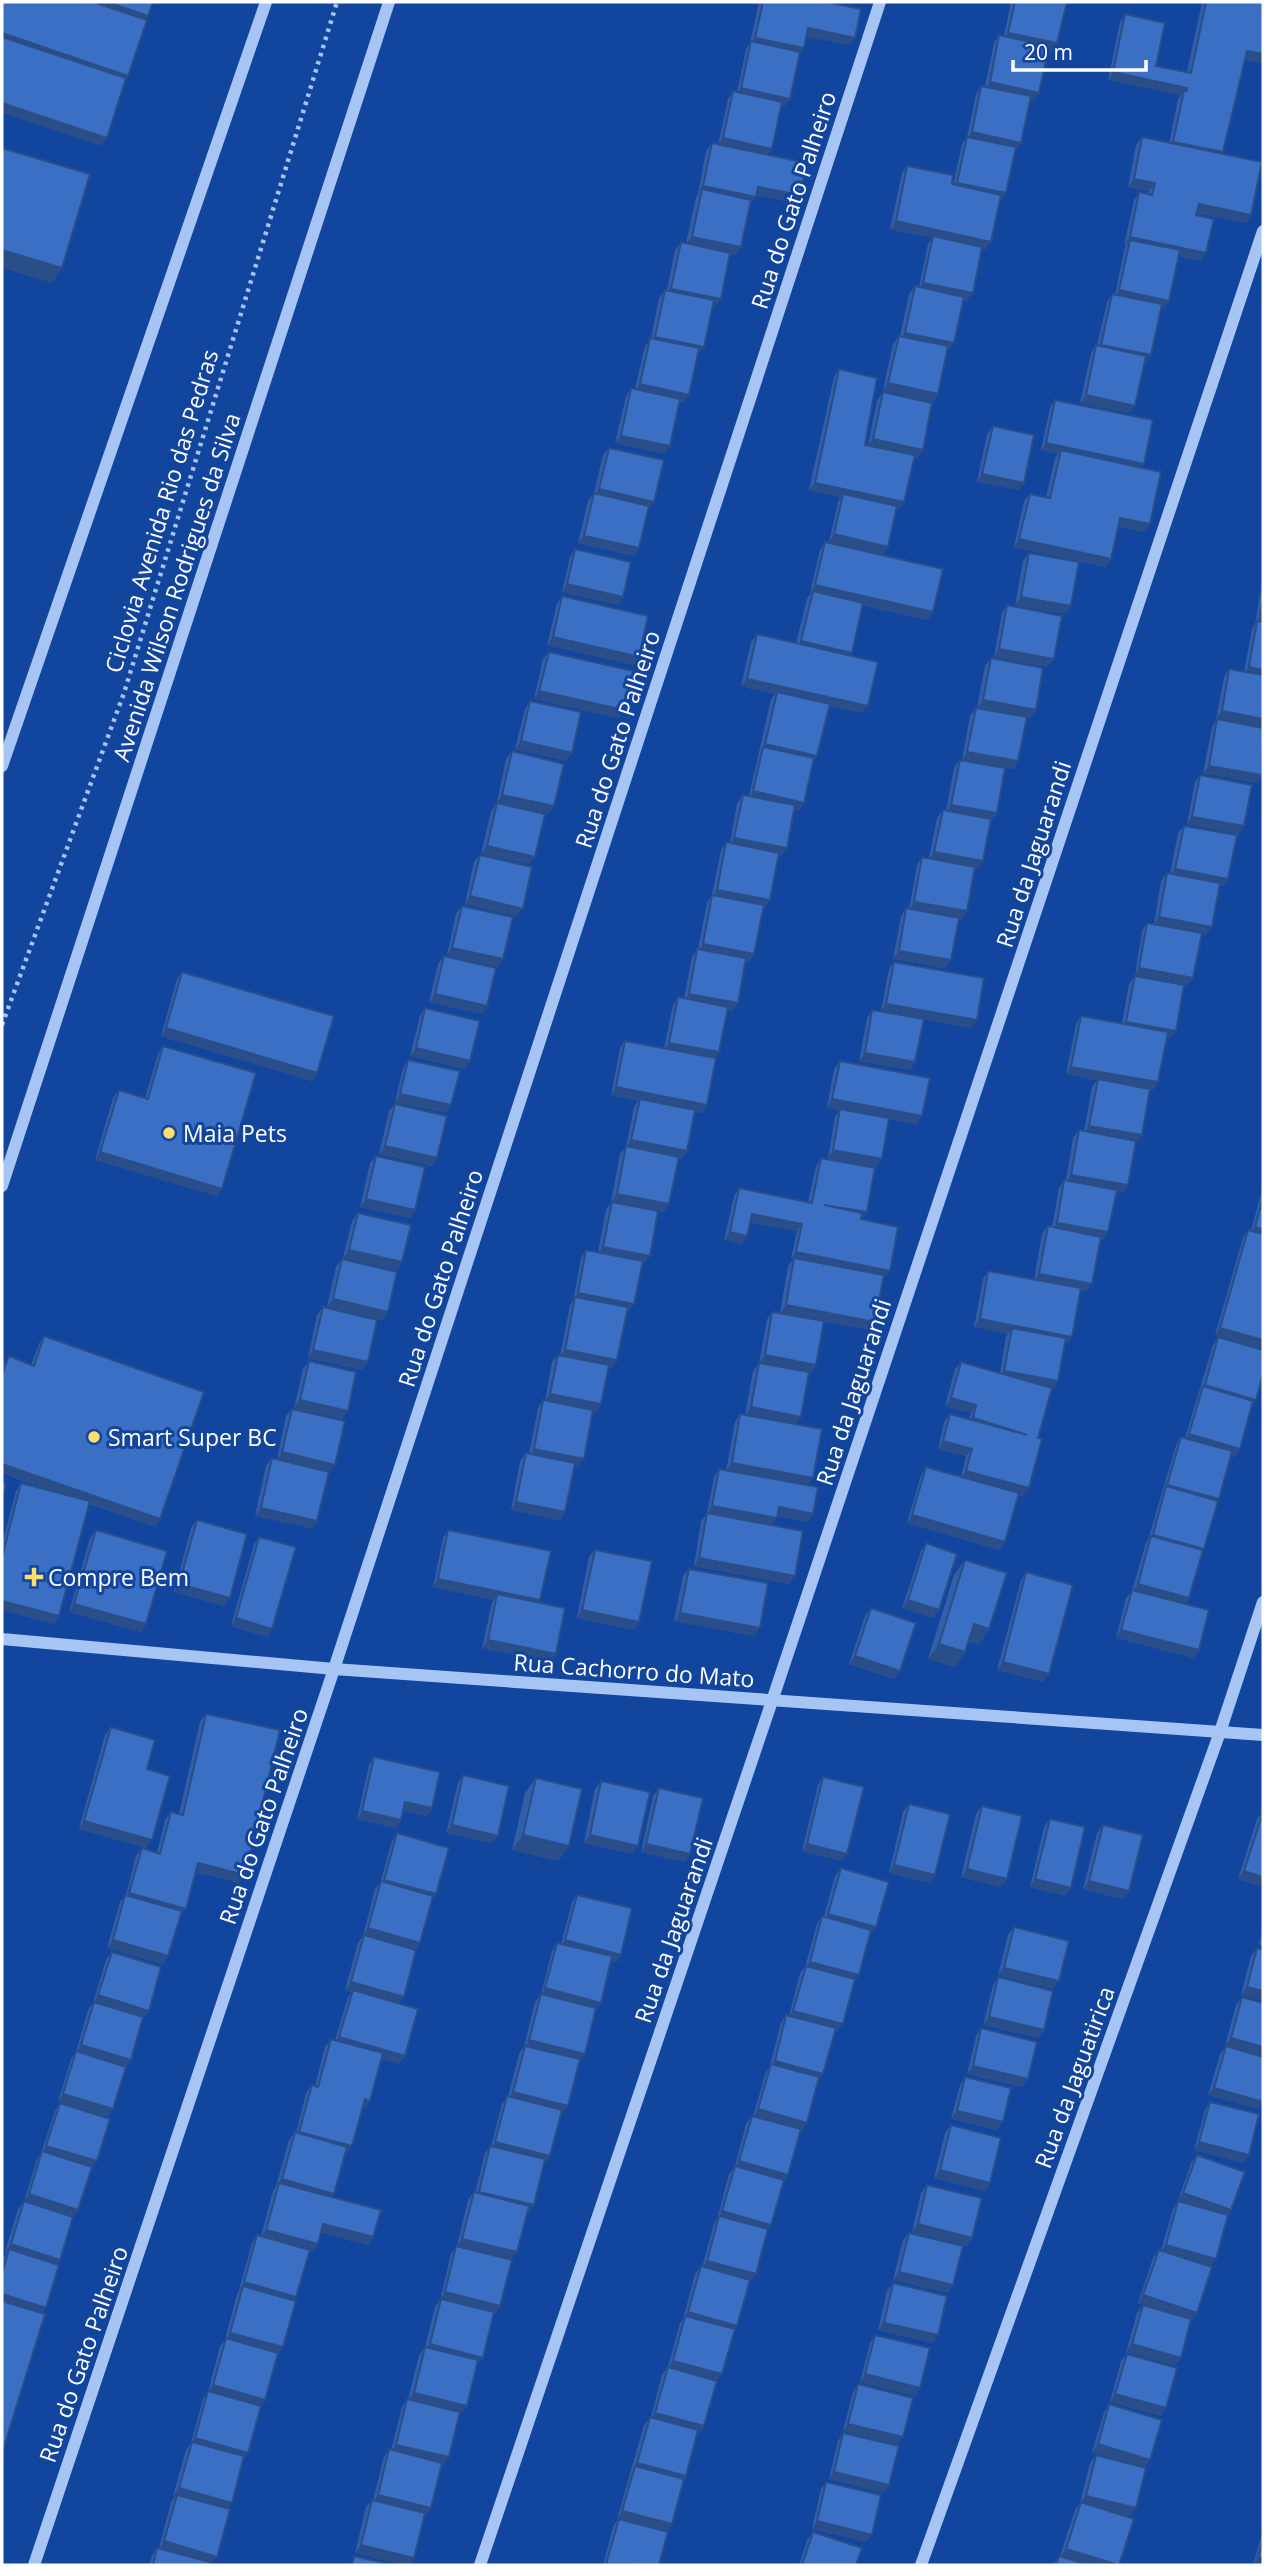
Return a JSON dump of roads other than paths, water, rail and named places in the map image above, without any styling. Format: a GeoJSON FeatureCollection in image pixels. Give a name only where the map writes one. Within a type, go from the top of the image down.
{"type":"FeatureCollection","features":[{"type":"Feature","properties":{"kind":"street"},"geometry":{"type":"LineString","coordinates":[[2,766],[266,2]]}},
{"type":"Feature","properties":{"kind":"street","name":"Avenida Wilson Rodrigues da Silva"},"geometry":{"type":"LineString","coordinates":[[2,1186],[390,2]]}},
{"type":"Feature","properties":{"kind":"street","name":"Rua do Gato Palheiro"},"geometry":{"type":"LineString","coordinates":[[34,2565],[334,1669],[880,2]]}},
{"type":"Feature","properties":{"kind":"street","name":"Rua da Jaguarandi"},"geometry":{"type":"LineString","coordinates":[[480,2565],[1263,232]]}},
{"type":"Feature","properties":{"kind":"street","name":"Rua da Jaguatirica"},"geometry":{"type":"LineString","coordinates":[[921,2565],[1220,1732],[1263,1602]]}},
{"type":"Feature","properties":{"kind":"street","name":"Rua Cachorro do Mato"},"geometry":{"type":"LineString","coordinates":[[2,1639],[334,1669],[1263,1735]]}},
{"type":"Feature","properties":{"kind":"place","name":"Maia Pets"},"geometry":{"type":"Point","coordinates":[169,1133]}},
{"type":"Feature","properties":{"kind":"place","name":"Smart Super BC"},"geometry":{"type":"Point","coordinates":[94,1437]}},
{"type":"Feature","properties":{"kind":"place","name":"Compre Bem"},"geometry":{"type":"Point","coordinates":[34,1577]}}]}
